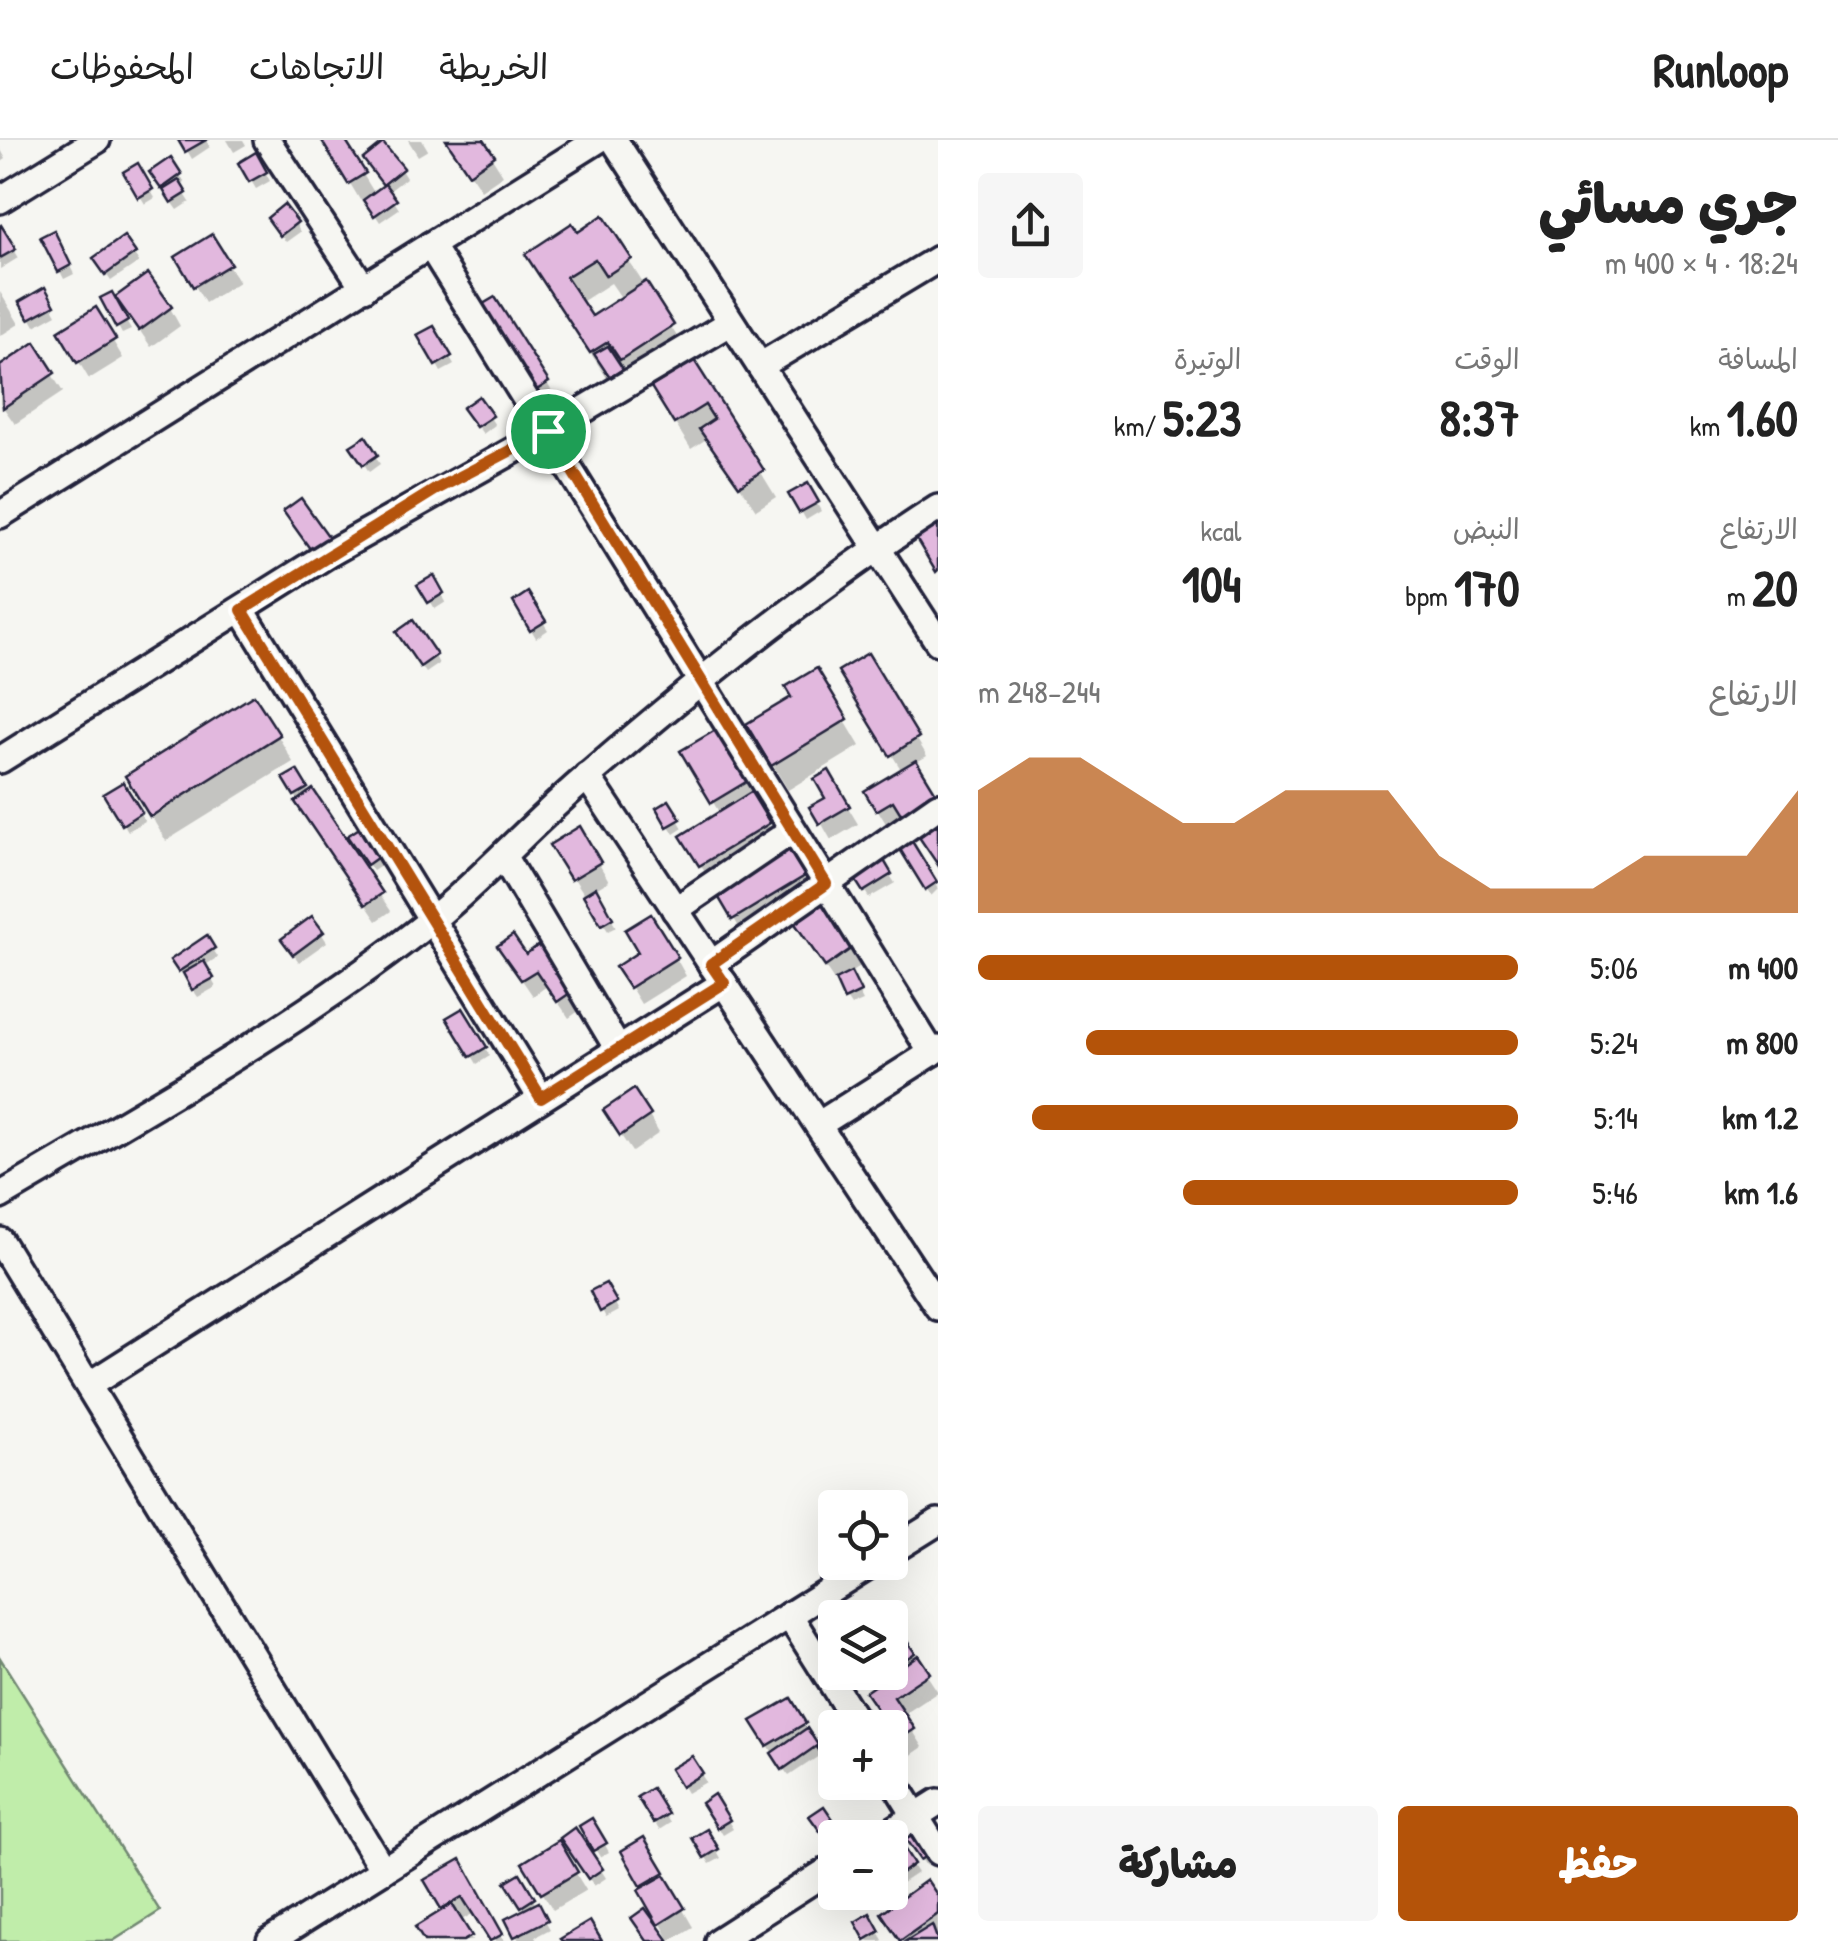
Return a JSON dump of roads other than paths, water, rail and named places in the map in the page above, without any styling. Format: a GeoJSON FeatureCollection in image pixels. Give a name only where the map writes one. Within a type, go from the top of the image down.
{"type":"FeatureCollection","features":[{"type":"Feature","properties":{"kind":"street"},"geometry":{"type":"LineString","coordinates":[[0,200],[98,140]]}},
{"type":"Feature","properties":{"kind":"street"},"geometry":{"type":"LineString","coordinates":[[268,140],[364,288]]}},
{"type":"Feature","properties":{"kind":"street"},"geometry":{"type":"LineString","coordinates":[[0,516],[598,140]]}},
{"type":"Feature","properties":{"kind":"street"},"geometry":{"type":"LineString","coordinates":[[614,140],[938,642]]}},
{"type":"Feature","properties":{"kind":"street"},"geometry":{"type":"LineString","coordinates":[[430,245],[826,884],[935,1051],[818,1126]]}},
{"type":"Feature","properties":{"kind":"street"},"geometry":{"type":"LineString","coordinates":[[760,366],[938,259]]}},
{"type":"Feature","properties":{"kind":"street"},"geometry":{"type":"LineString","coordinates":[[0,760],[435,490],[548,431],[730,323]]}},
{"type":"Feature","properties":{"kind":"street"},"geometry":{"type":"LineString","coordinates":[[0,1196],[311,1009],[434,918],[587,776],[704,682],[876,548],[938,508]]}},
{"type":"Feature","properties":{"kind":"street"},"geometry":{"type":"LineString","coordinates":[[242,610],[541,1098]]}},
{"type":"Feature","properties":{"kind":"street"},"geometry":{"type":"LineString","coordinates":[[587,776],[938,1307]]}},
{"type":"Feature","properties":{"kind":"street"},"geometry":{"type":"LineString","coordinates":[[89,1385],[618,1049],[826,884],[938,806]]}},
{"type":"Feature","properties":{"kind":"street"},"geometry":{"type":"LineString","coordinates":[[676,910],[793,830]]}},
{"type":"Feature","properties":{"kind":"street"},"geometry":{"type":"LineString","coordinates":[[504,856],[618,1049]]}},
{"type":"Feature","properties":{"kind":"street"},"geometry":{"type":"LineString","coordinates":[[0,1242],[383,1870]]}},
{"type":"Feature","properties":{"kind":"street"},"geometry":{"type":"LineString","coordinates":[[908,1541],[938,1522]]}},
{"type":"Feature","properties":{"kind":"street"},"geometry":{"type":"LineString","coordinates":[[278,1939],[845,1580]]}},
{"type":"Feature","properties":{"kind":"street"},"geometry":{"type":"LineString","coordinates":[[790,1615],[849,1710]]}},
{"type":"Feature","properties":{"kind":"street"},"geometry":{"type":"LineString","coordinates":[[908,1791],[927,1808],[938,1852]]}},
{"type":"Feature","properties":{"kind":"street"},"geometry":{"type":"LineString","coordinates":[[718,1941],[818,1877]]}}]}
